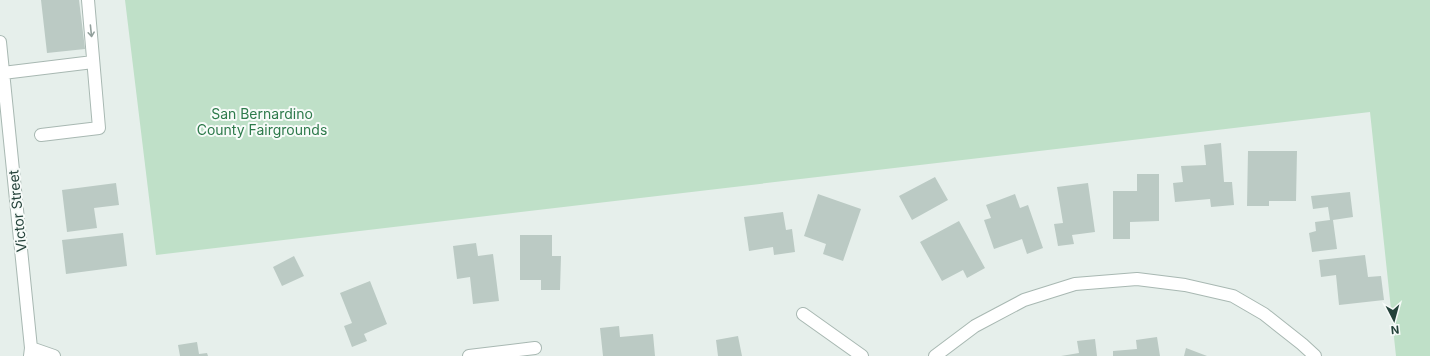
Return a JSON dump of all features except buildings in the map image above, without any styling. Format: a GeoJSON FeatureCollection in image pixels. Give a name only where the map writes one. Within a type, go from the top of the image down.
{"type":"FeatureCollection","features":[{"type":"Feature","properties":{"kind":"street"},"geometry":{"type":"LineString","coordinates":[[41,135],[99,128],[88,0]]}},
{"type":"Feature","properties":{"kind":"street","name":"Victor Street"},"geometry":{"type":"LineString","coordinates":[[0,42],[30,352]]}},
{"type":"Feature","properties":{"kind":"street"},"geometry":{"type":"LineString","coordinates":[[3,73],[93,62]]}},
{"type":"Feature","properties":{"kind":"street"},"geometry":{"type":"LineString","coordinates":[[935,356],[976,326],[1024,300],[1075,284],[1137,280],[1185,285],[1232,296],[1264,314],[1315,356]]}},
{"type":"Feature","properties":{"kind":"street"},"geometry":{"type":"LineString","coordinates":[[803,314],[862,356]]}},
{"type":"Feature","properties":{"kind":"street"},"geometry":{"type":"LineString","coordinates":[[469,356],[535,348]]}},
{"type":"Feature","properties":{"kind":"street"},"geometry":{"type":"LineString","coordinates":[[30,352],[54,356]]}},
{"type":"Feature","properties":{"kind":"green space","name":"San Bernardino County Fairgrounds"},"geometry":{"type":"Polygon","coordinates":[[[125,0],[1430,0],[1430,356],[1396,356],[1370,112],[156,255],[125,0]]]}}]}
